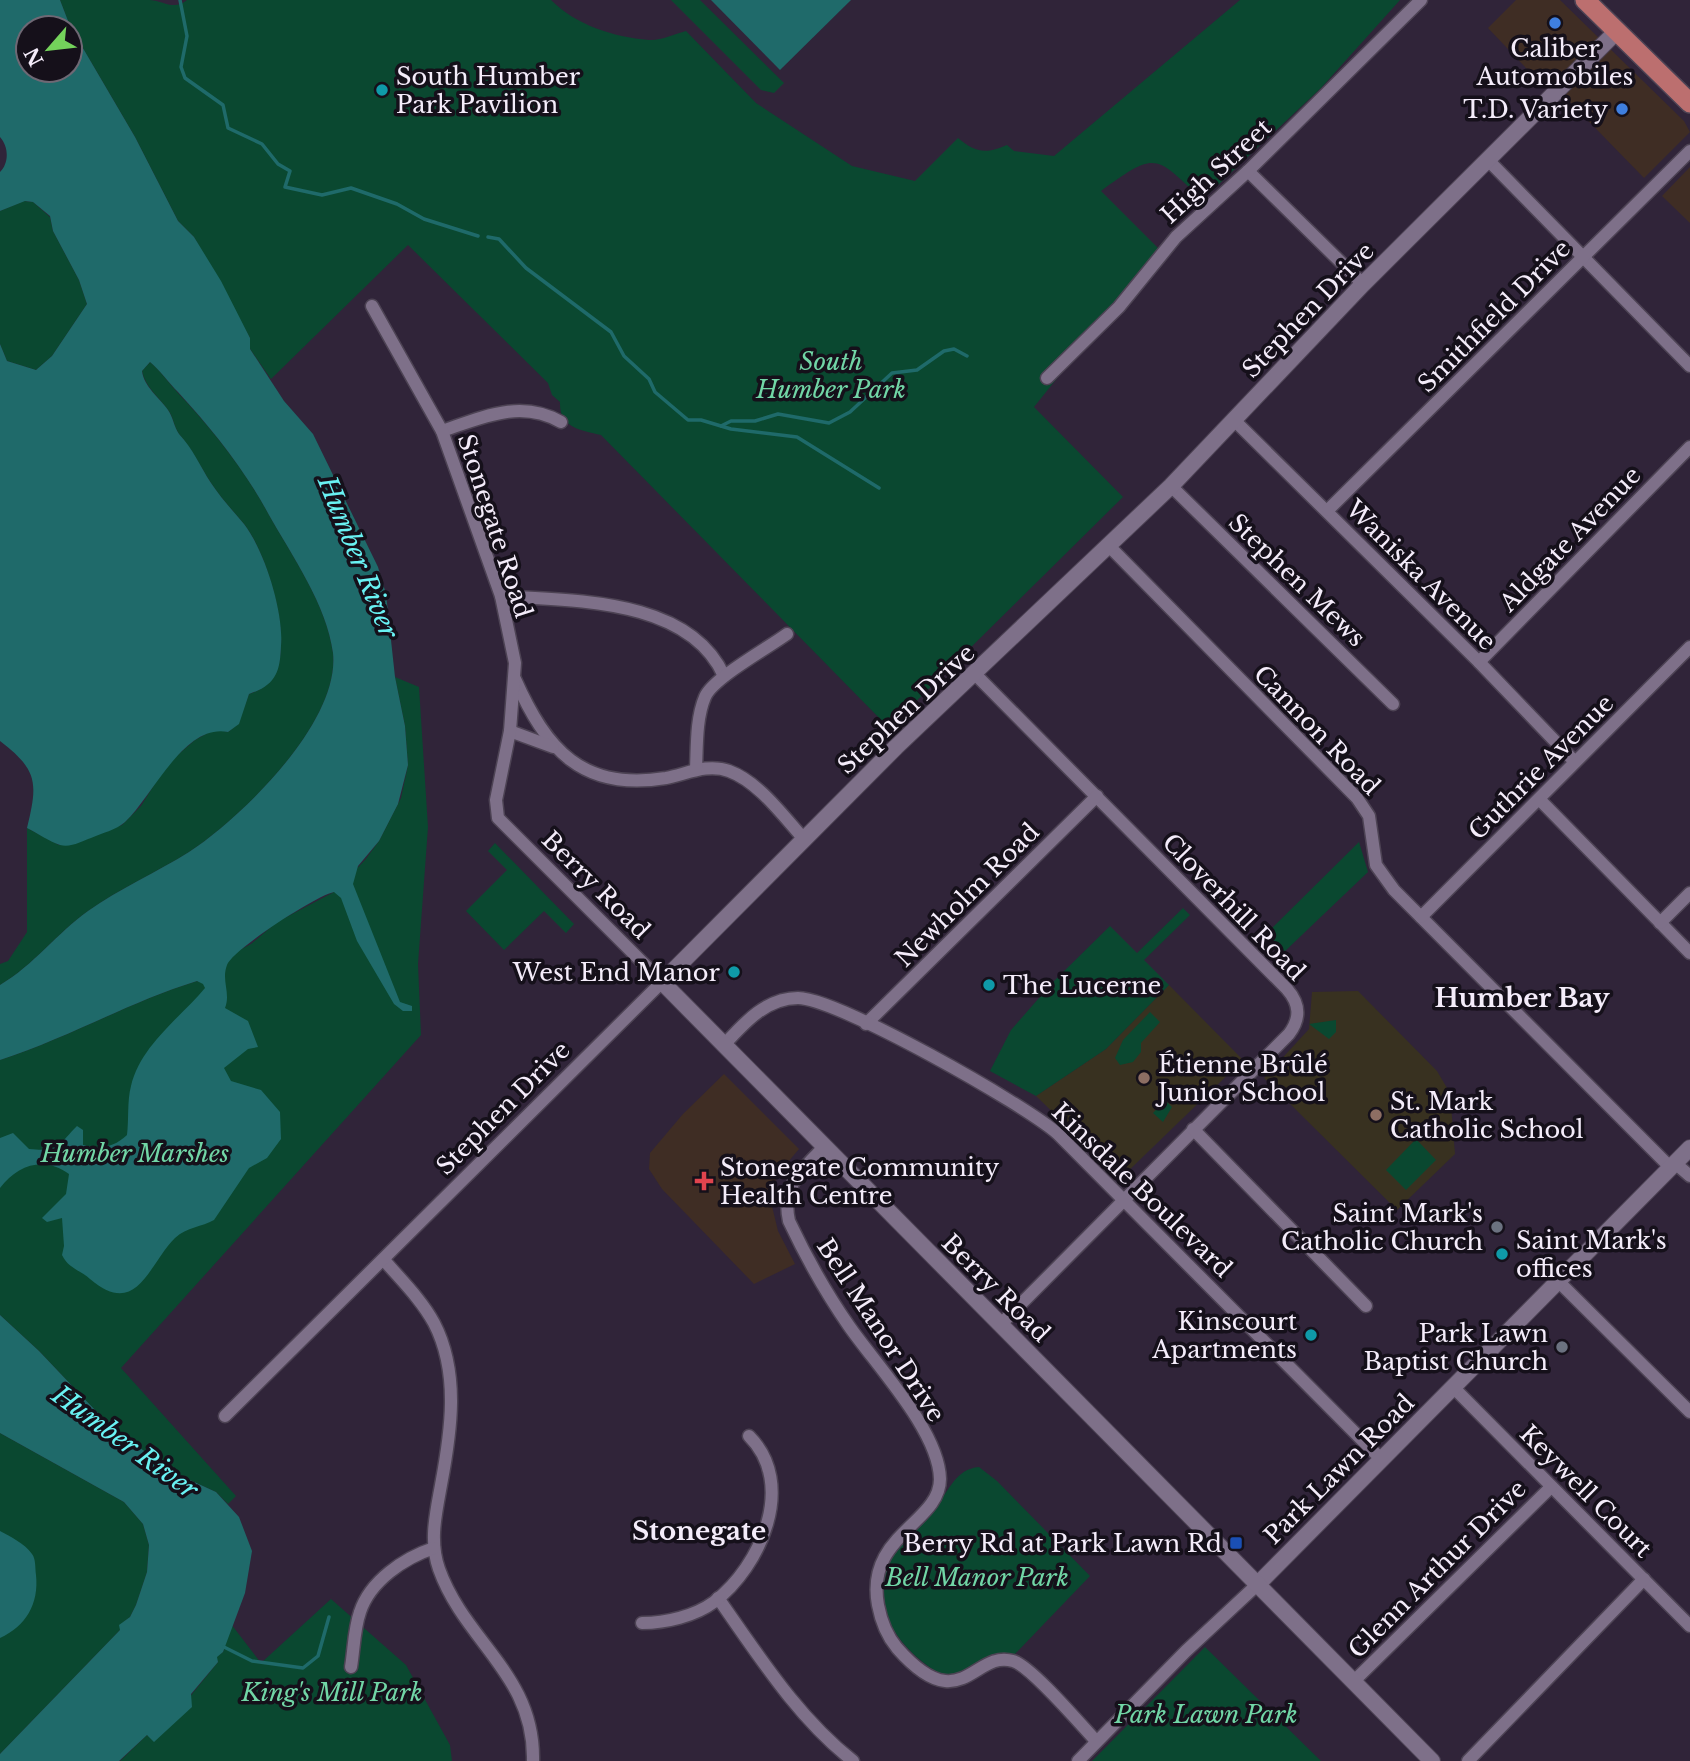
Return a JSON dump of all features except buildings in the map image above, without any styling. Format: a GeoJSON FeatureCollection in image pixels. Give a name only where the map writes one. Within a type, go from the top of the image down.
{"type":"FeatureCollection","features":[{"type":"Feature","properties":{"kind":"main road"},"geometry":{"type":"LineString","coordinates":[[1585,0],[1690,103]]}},
{"type":"Feature","properties":{"kind":"street","name":"High Street"},"geometry":{"type":"LineString","coordinates":[[1047,378],[1119,307],[1176,237],[1248,171],[1421,0]]}},
{"type":"Feature","properties":{"kind":"street","name":"Stephen Drive"},"geometry":{"type":"LineString","coordinates":[[225,1416],[896,747],[976,675],[1171,486],[1363,284],[1616,32]]}},
{"type":"Feature","properties":{"kind":"street","name":"Smithfield Drive"},"geometry":{"type":"LineString","coordinates":[[1328,510],[1690,151]]}},
{"type":"Feature","properties":{"kind":"street"},"geometry":{"type":"LineString","coordinates":[[1488,160],[1690,366]]}},
{"type":"Feature","properties":{"kind":"street"},"geometry":{"type":"LineString","coordinates":[[1248,171],[1363,284]]}},
{"type":"Feature","properties":{"kind":"street","name":"Stonegate Road"},"geometry":{"type":"LineString","coordinates":[[372,306],[442,431],[501,596],[515,663],[515,679],[510,731],[497,787],[498,818]]}},
{"type":"Feature","properties":{"kind":"street"},"geometry":{"type":"LineString","coordinates":[[442,431],[519,409],[540,411],[561,422]]}},
{"type":"Feature","properties":{"kind":"street","name":"Waniska Avenue"},"geometry":{"type":"LineString","coordinates":[[1234,420],[1328,510],[1576,762]]}},
{"type":"Feature","properties":{"kind":"street","name":"Aldgate Avenue"},"geometry":{"type":"LineString","coordinates":[[1479,662],[1690,446]]}},
{"type":"Feature","properties":{"kind":"street","name":"Stephen Mews"},"geometry":{"type":"LineString","coordinates":[[1171,486],[1393,704]]}},
{"type":"Feature","properties":{"kind":"street","name":"Cannon Road"},"geometry":{"type":"LineString","coordinates":[[1109,546],[1357,798],[1369,816],[1374,858],[1380,871],[1421,916],[1673,1165],[1690,1176]]}},
{"type":"Feature","properties":{"kind":"street"},"geometry":{"type":"LineString","coordinates":[[501,596],[596,602],[644,612],[698,642],[718,662],[724,676]]}},
{"type":"Feature","properties":{"kind":"street"},"geometry":{"type":"LineString","coordinates":[[696,769],[705,697],[724,676],[787,634]]}},
{"type":"Feature","properties":{"kind":"street","name":"Guthrie Avenue"},"geometry":{"type":"LineString","coordinates":[[1421,916],[1690,647]]}},
{"type":"Feature","properties":{"kind":"street","name":"Cloverhill Road"},"geometry":{"type":"LineString","coordinates":[[976,675],[1287,989],[1298,1008],[1297,1020],[1289,1034],[1000,1325]]}},
{"type":"Feature","properties":{"kind":"street"},"geometry":{"type":"LineString","coordinates":[[515,679],[532,718],[553,747]]}},
{"type":"Feature","properties":{"kind":"street"},"geometry":{"type":"LineString","coordinates":[[510,731],[553,747],[585,769],[616,778],[655,779],[696,769],[726,770],[744,778],[804,839]]}},
{"type":"Feature","properties":{"kind":"street","name":"Newholm Road"},"geometry":{"type":"LineString","coordinates":[[866,1024],[1097,796]]}},
{"type":"Feature","properties":{"kind":"street"},"geometry":{"type":"LineString","coordinates":[[1539,799],[1690,953]]}},
{"type":"Feature","properties":{"kind":"street","name":"Berry Road"},"geometry":{"type":"LineString","coordinates":[[498,818],[1259,1583],[1432,1761]]}},
{"type":"Feature","properties":{"kind":"street"},"geometry":{"type":"LineString","coordinates":[[1660,923],[1690,893]]}},
{"type":"Feature","properties":{"kind":"street","name":"Kinsdale Boulevard"},"geometry":{"type":"LineString","coordinates":[[724,1045],[757,1011],[785,1000],[806,999],[866,1024],[1035,1115],[1124,1200],[1381,1459]]}},
{"type":"Feature","properties":{"kind":"street"},"geometry":{"type":"LineString","coordinates":[[1194,1129],[1366,1306]]}},
{"type":"Feature","properties":{"kind":"street","name":"Bell Manor Drive"},"geometry":{"type":"LineString","coordinates":[[824,1147],[790,1185],[786,1207],[789,1221],[829,1296],[908,1405],[938,1466],[937,1493],[897,1540],[877,1571],[876,1592],[886,1632],[904,1655],[936,1680],[960,1681],[1006,1660],[1017,1663],[1096,1741]]}},
{"type":"Feature","properties":{"kind":"street","name":"Park Lawn Road"},"geometry":{"type":"LineString","coordinates":[[1078,1761],[1259,1583],[1690,1147]]}},
{"type":"Feature","properties":{"kind":"street"},"geometry":{"type":"LineString","coordinates":[[384,1260],[433,1322],[448,1366],[450,1435],[435,1517],[434,1548],[448,1589],[524,1702],[534,1738],[533,1761]]}},
{"type":"Feature","properties":{"kind":"street"},"geometry":{"type":"LineString","coordinates":[[1558,1281],[1690,1412]]}},
{"type":"Feature","properties":{"kind":"street","name":"Keywell Court"},"geometry":{"type":"LineString","coordinates":[[1453,1387],[1690,1626]]}},
{"type":"Feature","properties":{"kind":"street"},"geometry":{"type":"LineString","coordinates":[[642,1623],[698,1611],[718,1598],[753,1557],[769,1516],[771,1483],[767,1463],[748,1436]]}},
{"type":"Feature","properties":{"kind":"street","name":"Glenn Arthur Drive"},"geometry":{"type":"LineString","coordinates":[[1353,1682],[1551,1487]]}},
{"type":"Feature","properties":{"kind":"street"},"geometry":{"type":"LineString","coordinates":[[351,1667],[358,1620],[368,1595],[413,1555],[434,1548]]}},
{"type":"Feature","properties":{"kind":"street"},"geometry":{"type":"LineString","coordinates":[[1468,1761],[1644,1579]]}},
{"type":"Feature","properties":{"kind":"street"},"geometry":{"type":"LineString","coordinates":[[718,1598],[797,1708],[821,1735],[853,1761]]}},
{"type":"Feature","properties":{"kind":"shaded area"},"geometry":{"type":"Polygon","coordinates":[[[1516,0],[1560,0],[1684,121],[1690,132],[1644,178],[1566,98],[1543,86],[1488,28],[1516,0]]]}},
{"type":"Feature","properties":{"kind":"shaded area"},"geometry":{"type":"Polygon","coordinates":[[[1690,167],[1690,223],[1662,196],[1690,167]]]}},
{"type":"Feature","properties":{"kind":"shaded area","name":"Étienne Brûlé Junior School"},"geometry":{"type":"Polygon","coordinates":[[[1169,985],[1243,1060],[1121,1178],[1036,1096],[1106,1049],[1169,985]]]}},
{"type":"Feature","properties":{"kind":"shaded area","name":"St. Mark Catholic School"},"geometry":{"type":"Polygon","coordinates":[[[1358,991],[1437,1071],[1450,1093],[1455,1154],[1397,1210],[1264,1078],[1309,1029],[1312,992],[1358,991]]]}},
{"type":"Feature","properties":{"kind":"shaded area"},"geometry":{"type":"Polygon","coordinates":[[[724,1074],[799,1149],[777,1175],[771,1202],[778,1231],[795,1264],[754,1284],[662,1189],[649,1169],[650,1153],[683,1114],[724,1074]]]}},
{"type":"Feature","properties":{"kind":"green space","name":"South Humber Park"},"geometry":{"type":"Polygon","coordinates":[[[60,0],[150,0],[178,5],[187,0],[551,0],[584,23],[622,36],[653,40],[686,31],[756,103],[852,166],[915,181],[958,138],[970,147],[981,150],[993,150],[1007,145],[1014,151],[1054,156],[1240,0],[1400,0],[1321,88],[1202,200],[1164,166],[1154,163],[1133,169],[1101,191],[1160,250],[1034,407],[1123,497],[889,728],[601,435],[567,423],[560,402],[552,395],[548,383],[408,245],[271,379],[250,349],[250,338],[194,237],[178,221],[135,137],[84,50],[84,14],[65,14],[60,0]]]}},
{"type":"Feature","properties":{"kind":"green space"},"geometry":{"type":"Polygon","coordinates":[[[671,0],[700,0],[784,83],[774,93],[761,90],[671,0]]]}},
{"type":"Feature","properties":{"kind":"green space"},"geometry":{"type":"Polygon","coordinates":[[[24,201],[33,202],[50,217],[53,231],[79,280],[87,304],[52,356],[36,370],[7,361],[0,344],[0,211],[24,201]]]}},
{"type":"Feature","properties":{"kind":"green space"},"geometry":{"type":"Polygon","coordinates":[[[150,362],[239,466],[298,564],[324,617],[333,653],[331,680],[321,708],[304,737],[284,765],[235,816],[189,852],[88,911],[24,968],[0,985],[0,964],[8,961],[27,932],[27,828],[59,845],[122,825],[141,806],[167,764],[195,740],[215,729],[228,732],[238,724],[249,694],[270,682],[279,662],[279,616],[271,582],[259,550],[244,524],[215,489],[179,434],[170,412],[146,382],[142,371],[150,362]]]}},
{"type":"Feature","properties":{"kind":"green space","name":"Humber Marshes"},"geometry":{"type":"Polygon","coordinates":[[[395,677],[419,687],[428,827],[418,964],[421,1035],[121,1368],[236,1496],[228,1504],[216,1492],[179,1475],[114,1430],[39,1351],[0,1315],[0,1060],[172,990],[197,981],[204,983],[234,953],[251,944],[277,922],[334,892],[379,841],[401,798],[408,765],[405,726],[395,677]]]}},
{"type":"Feature","properties":{"kind":"green space"},"geometry":{"type":"Polygon","coordinates":[[[1359,842],[1368,872],[1282,954],[1264,936],[1359,842]]]}},
{"type":"Feature","properties":{"kind":"green space"},"geometry":{"type":"Polygon","coordinates":[[[495,843],[574,924],[566,933],[544,911],[504,950],[466,911],[507,870],[488,851],[495,843]]]}},
{"type":"Feature","properties":{"kind":"green space"},"geometry":{"type":"Polygon","coordinates":[[[1183,908],[1190,915],[1144,960],[1169,985],[1106,1049],[1036,1096],[990,1071],[1011,1030],[1053,982],[1110,926],[1137,953],[1183,908]]]}},
{"type":"Feature","properties":{"kind":"green space"},"geometry":{"type":"Polygon","coordinates":[[[1150,1012],[1160,1022],[1141,1043],[1141,1052],[1133,1062],[1120,1065],[1115,1058],[1123,1040],[1150,1012]]]}},
{"type":"Feature","properties":{"kind":"green space"},"geometry":{"type":"Polygon","coordinates":[[[1336,1020],[1336,1032],[1329,1039],[1309,1024],[1336,1020]]]}},
{"type":"Feature","properties":{"kind":"green space"},"geometry":{"type":"Polygon","coordinates":[[[1165,1100],[1172,1107],[1163,1122],[1153,1113],[1165,1100]]]}},
{"type":"Feature","properties":{"kind":"green space"},"geometry":{"type":"Polygon","coordinates":[[[1416,1139],[1436,1160],[1406,1190],[1386,1170],[1416,1139]]]}},
{"type":"Feature","properties":{"kind":"green space"},"geometry":{"type":"Polygon","coordinates":[[[0,1433],[124,1502],[143,1524],[149,1545],[147,1572],[130,1617],[0,1754],[0,1433]]]}},
{"type":"Feature","properties":{"kind":"green space","name":"Bell Manor Park"},"geometry":{"type":"Polygon","coordinates":[[[979,1467],[997,1481],[1090,1576],[1014,1655],[998,1654],[949,1679],[919,1659],[895,1632],[882,1599],[882,1581],[887,1562],[902,1540],[936,1505],[959,1476],[979,1467]]]}},
{"type":"Feature","properties":{"kind":"green space","name":"King's Mill Park"},"geometry":{"type":"Polygon","coordinates":[[[331,1599],[406,1665],[450,1745],[452,1761],[120,1761],[147,1735],[154,1741],[218,1662],[216,1657],[223,1652],[231,1624],[261,1663],[331,1599]]]}},
{"type":"Feature","properties":{"kind":"green space","name":"Park Lawn Park"},"geometry":{"type":"Polygon","coordinates":[[[1205,1647],[1321,1761],[1092,1761],[1205,1647]]]}},
{"type":"Feature","properties":{"kind":"water","name":"Humber River"},"geometry":{"type":"Polygon","coordinates":[[[0,0],[60,0],[65,14],[14,14],[14,84],[84,84],[84,50],[135,137],[178,221],[194,237],[221,281],[250,338],[250,349],[284,401],[313,434],[378,567],[386,594],[395,677],[405,726],[408,765],[398,804],[379,841],[358,866],[353,884],[400,1002],[412,1006],[412,1011],[403,1011],[394,1004],[357,941],[341,898],[334,892],[276,924],[232,958],[225,971],[225,1008],[248,1021],[258,1047],[248,1049],[224,1068],[231,1081],[261,1090],[280,1112],[281,1139],[267,1158],[249,1168],[214,1220],[180,1234],[140,1284],[130,1291],[119,1293],[106,1290],[68,1263],[62,1255],[62,1218],[47,1222],[42,1218],[66,1194],[69,1174],[51,1165],[32,1165],[15,1173],[0,1188],[0,1138],[13,1133],[29,1149],[47,1149],[61,1143],[77,1126],[83,1130],[83,1145],[96,1147],[117,1143],[127,1135],[131,1086],[143,1058],[162,1033],[205,988],[197,981],[0,1060],[0,985],[24,968],[88,911],[189,852],[235,816],[260,792],[284,765],[321,708],[331,680],[333,653],[324,617],[316,599],[249,482],[203,420],[150,362],[142,371],[143,377],[168,410],[177,431],[211,483],[252,536],[266,566],[276,600],[281,632],[278,670],[271,682],[249,694],[239,724],[228,732],[212,732],[183,750],[121,825],[68,846],[56,844],[27,828],[33,800],[32,778],[22,760],[0,741],[0,344],[7,361],[36,370],[52,356],[87,304],[79,280],[53,231],[50,216],[33,202],[25,201],[0,211],[0,172],[7,155],[0,137],[0,0]]]}},
{"type":"Feature","properties":{"kind":"water"},"geometry":{"type":"Polygon","coordinates":[[[711,0],[851,0],[780,70],[711,0]]]}},
{"type":"Feature","properties":{"kind":"water","name":"Humber River"},"geometry":{"type":"Polygon","coordinates":[[[0,1315],[39,1351],[114,1430],[179,1475],[216,1492],[239,1517],[252,1551],[245,1593],[223,1652],[191,1694],[192,1707],[154,1742],[147,1735],[119,1761],[0,1761],[0,1754],[120,1630],[119,1625],[130,1617],[147,1572],[149,1545],[143,1524],[124,1502],[0,1433],[0,1315]]]}},
{"type":"Feature","properties":{"kind":"water"},"geometry":{"type":"Polygon","coordinates":[[[0,1531],[21,1543],[32,1554],[35,1561],[36,1586],[29,1613],[17,1627],[0,1638],[0,1531]]]}},
{"type":"Feature","properties":{"kind":"waterway"},"geometry":{"type":"LineString","coordinates":[[180,0],[187,36],[181,67],[185,78],[223,105],[228,128],[262,144],[278,164],[290,171],[285,187],[322,195],[351,188],[397,204],[424,219],[478,236]]}},
{"type":"Feature","properties":{"kind":"waterway"},"geometry":{"type":"LineString","coordinates":[[488,237],[499,239],[526,268],[611,332],[624,356],[649,379],[655,392],[688,420],[701,420],[731,429],[797,437],[879,488]]}},
{"type":"Feature","properties":{"kind":"waterway"},"geometry":{"type":"LineString","coordinates":[[721,426],[731,421],[755,421],[778,414],[829,423],[850,412],[892,373],[917,370],[944,351],[954,349],[967,356]]}},
{"type":"Feature","properties":{"kind":"waterway"},"geometry":{"type":"LineString","coordinates":[[224,1647],[252,1661],[303,1668],[318,1656],[329,1617]]}},
{"type":"Feature","properties":{"kind":"place","name":"Caliber Automobiles"},"geometry":{"type":"Point","coordinates":[1555,23]}},
{"type":"Feature","properties":{"kind":"place","name":"South Humber Park Pavilion"},"geometry":{"type":"Point","coordinates":[382,90]}},
{"type":"Feature","properties":{"kind":"place","name":"T.D. Variety"},"geometry":{"type":"Point","coordinates":[1622,109]}},
{"type":"Feature","properties":{"kind":"place","name":"West End Manor"},"geometry":{"type":"Point","coordinates":[734,972]}},
{"type":"Feature","properties":{"kind":"place","name":"The Lucerne"},"geometry":{"type":"Point","coordinates":[989,985]}},
{"type":"Feature","properties":{"kind":"place","name":"Étienne Brûlé Junior School"},"geometry":{"type":"Point","coordinates":[1144,1078]}},
{"type":"Feature","properties":{"kind":"place","name":"St. Mark Catholic School"},"geometry":{"type":"Point","coordinates":[1376,1115]}},
{"type":"Feature","properties":{"kind":"place","name":"Stonegate Community Health Centre"},"geometry":{"type":"Point","coordinates":[704,1181]}},
{"type":"Feature","properties":{"kind":"place","name":"Saint Mark's Catholic Church"},"geometry":{"type":"Point","coordinates":[1497,1227]}},
{"type":"Feature","properties":{"kind":"place","name":"Saint Mark's offices"},"geometry":{"type":"Point","coordinates":[1502,1254]}},
{"type":"Feature","properties":{"kind":"place","name":"Kinscourt Apartments"},"geometry":{"type":"Point","coordinates":[1311,1335]}},
{"type":"Feature","properties":{"kind":"place","name":"Park Lawn Baptist Church"},"geometry":{"type":"Point","coordinates":[1562,1347]}},
{"type":"Feature","properties":{"kind":"place","name":"Berry Rd at Park Lawn Rd"},"geometry":{"type":"Point","coordinates":[1236,1543]}},
{"type":"Feature","properties":{"kind":"district","name":"Humber Bay"},"geometry":{"type":"Point","coordinates":[1522,998]}},
{"type":"Feature","properties":{"kind":"district","name":"Stonegate"},"geometry":{"type":"Point","coordinates":[699,1531]}}]}
